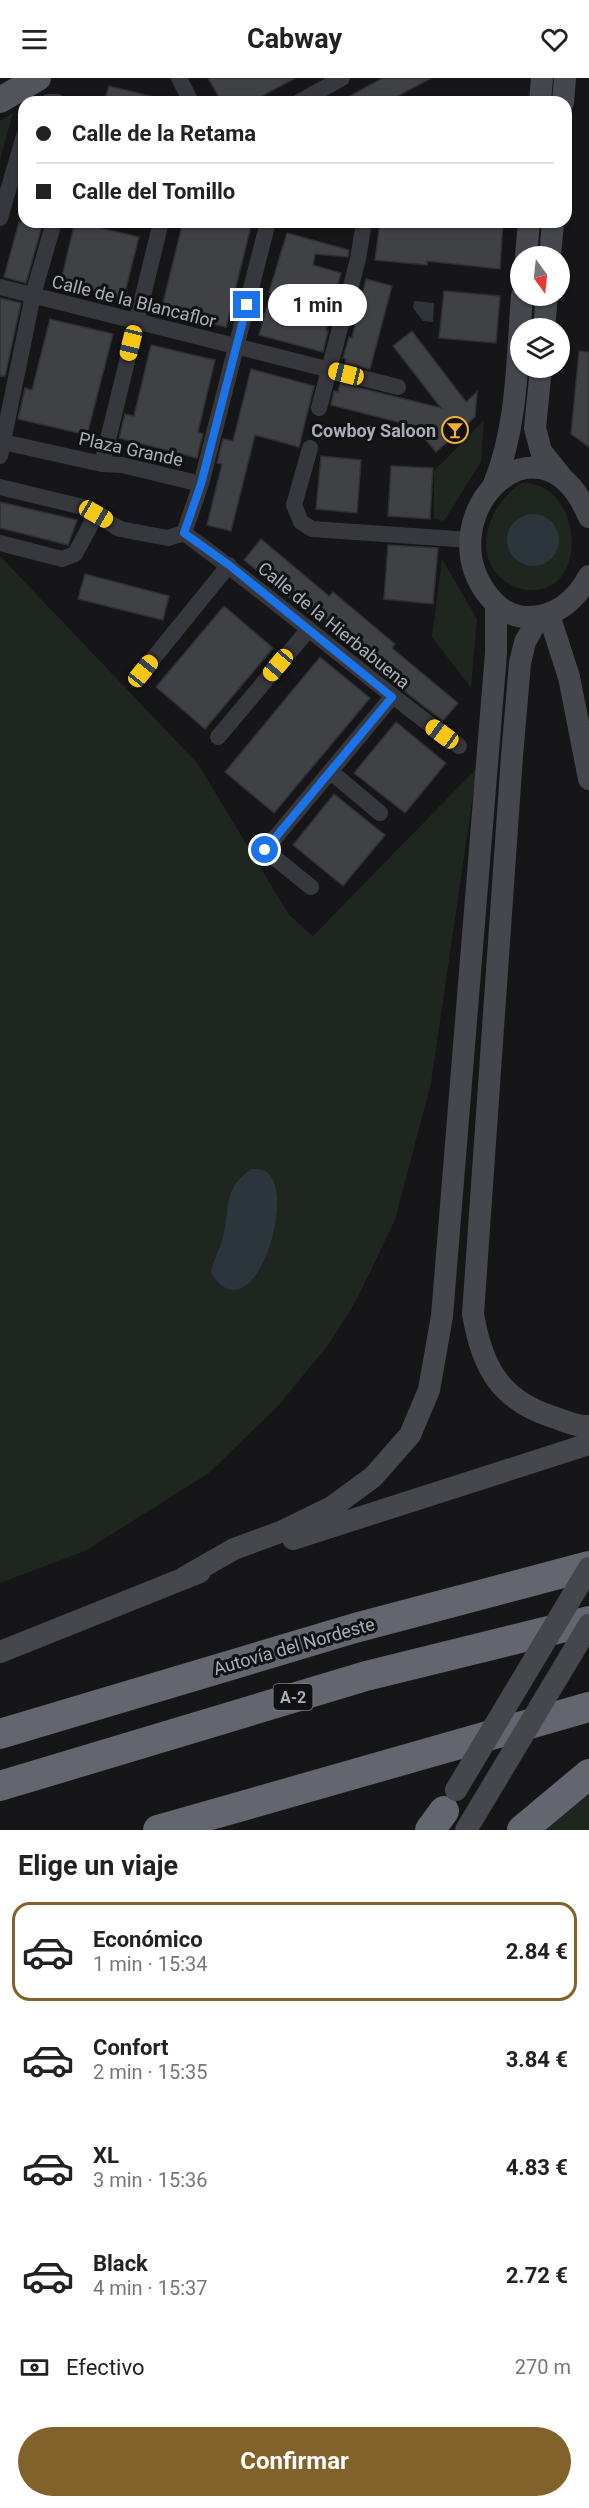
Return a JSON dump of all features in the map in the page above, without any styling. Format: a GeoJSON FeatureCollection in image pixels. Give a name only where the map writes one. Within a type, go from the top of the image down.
{"type":"FeatureCollection","features":[{"type":"Feature","properties":{"kind":"highway","name":"Autovía del Nordeste"},"geometry":{"type":"LineString","coordinates":[[0,1734],[344,1631],[589,1567]]}},
{"type":"Feature","properties":{"kind":"highway","name":"A-2"},"geometry":{"type":"LineString","coordinates":[[0,1786],[366,1676],[589,1623]]}},
{"type":"Feature","properties":{"kind":"highway"},"geometry":{"type":"LineString","coordinates":[[158,1830],[589,1707]]}},
{"type":"Feature","properties":{"kind":"highway"},"geometry":{"type":"LineString","coordinates":[[221,1830],[393,1762]]}},
{"type":"Feature","properties":{"kind":"highway"},"geometry":{"type":"LineString","coordinates":[[522,1830],[589,1774]]}},
{"type":"Feature","properties":{"kind":"main road"},"geometry":{"type":"LineString","coordinates":[[0,100],[38,78]]}},
{"type":"Feature","properties":{"kind":"main road"},"geometry":{"type":"LineString","coordinates":[[540,96],[542,78]]}},
{"type":"Feature","properties":{"kind":"main road"},"geometry":{"type":"LineString","coordinates":[[564,96],[565,78]]}},
{"type":"Feature","properties":{"kind":"main road"},"geometry":{"type":"LineString","coordinates":[[527,246],[528,228]]}},
{"type":"Feature","properties":{"kind":"main road"},"geometry":{"type":"LineString","coordinates":[[551,246],[552,228]]}},
{"type":"Feature","properties":{"kind":"main road"},"geometry":{"type":"LineString","coordinates":[[521,306],[511,426],[506,456],[495,484],[475,513],[470,540],[472,563],[480,584],[496,606],[515,617],[544,616],[567,605],[582,589],[589,576]]}},
{"type":"Feature","properties":{"kind":"main road"},"geometry":{"type":"LineString","coordinates":[[540,378],[535,428],[541,451],[575,489],[589,517]]}},
{"type":"Feature","properties":{"kind":"main road"},"geometry":{"type":"LineString","coordinates":[[495,484],[514,470],[534,467],[561,476]]}},
{"type":"Feature","properties":{"kind":"main road"},"geometry":{"type":"LineString","coordinates":[[185,1577],[234,1549],[283,1531],[332,1507],[373,1477],[410,1435],[429,1390],[443,1304],[496,653],[496,606]]}},
{"type":"Feature","properties":{"kind":"main road"},"geometry":{"type":"LineString","coordinates":[[544,616],[569,677],[589,778]]}},
{"type":"Feature","properties":{"kind":"main road"},"geometry":{"type":"LineString","coordinates":[[544,616],[525,642],[518,684],[473,1314],[478,1344],[495,1380],[513,1397],[541,1413],[581,1426],[589,1426]]}},
{"type":"Feature","properties":{"kind":"main road"},"geometry":{"type":"LineString","coordinates":[[0,1652],[185,1577],[336,1524],[589,1444]]}},
{"type":"Feature","properties":{"kind":"main road"},"geometry":{"type":"LineString","coordinates":[[446,1818],[589,1567]]}},
{"type":"Feature","properties":{"kind":"main road"},"geometry":{"type":"LineString","coordinates":[[446,1818],[496,1780],[589,1623]]}},
{"type":"Feature","properties":{"kind":"street"},"geometry":{"type":"LineString","coordinates":[[179,78],[188,96]]}},
{"type":"Feature","properties":{"kind":"street"},"geometry":{"type":"LineString","coordinates":[[310,96],[342,78]]}},
{"type":"Feature","properties":{"kind":"street"},"geometry":{"type":"LineString","coordinates":[[0,218],[18,156]]}},
{"type":"Feature","properties":{"kind":"street"},"geometry":{"type":"LineString","coordinates":[[2,449],[33,295],[52,228]]}},
{"type":"Feature","properties":{"kind":"street"},"geometry":{"type":"LineString","coordinates":[[102,464],[160,228]]}},
{"type":"Feature","properties":{"kind":"street"},"geometry":{"type":"LineString","coordinates":[[201,484],[266,228]]}},
{"type":"Feature","properties":{"kind":"street"},"geometry":{"type":"LineString","coordinates":[[319,408],[358,260],[363,228]]}},
{"type":"Feature","properties":{"kind":"street","name":"Calle de la Blancaflor"},"geometry":{"type":"LineString","coordinates":[[0,287],[398,387]]}},
{"type":"Feature","properties":{"kind":"street"},"geometry":{"type":"LineString","coordinates":[[310,448],[294,505],[301,522],[312,529],[470,540]]}},
{"type":"Feature","properties":{"kind":"street","name":"Plaza Grande"},"geometry":{"type":"LineString","coordinates":[[2,449],[122,465],[201,484],[184,533]]}},
{"type":"Feature","properties":{"kind":"street"},"geometry":{"type":"LineString","coordinates":[[0,487],[83,507],[120,529],[168,538],[184,533]]}},
{"type":"Feature","properties":{"kind":"street"},"geometry":{"type":"LineString","coordinates":[[0,543],[62,559],[75,554],[96,514]]}},
{"type":"Feature","properties":{"kind":"street","name":"Calle de la Hierbabuena"},"geometry":{"type":"LineString","coordinates":[[184,533],[229,565],[392,697],[459,746]]}},
{"type":"Feature","properties":{"kind":"street"},"geometry":{"type":"LineString","coordinates":[[143,671],[229,565]]}},
{"type":"Feature","properties":{"kind":"street"},"geometry":{"type":"LineString","coordinates":[[218,737],[309,629]]}},
{"type":"Feature","properties":{"kind":"street"},"geometry":{"type":"LineString","coordinates":[[311,887],[265,850],[392,697]]}},
{"type":"Feature","properties":{"kind":"street"},"geometry":{"type":"LineString","coordinates":[[331,772],[380,813]]}},
{"type":"Feature","properties":{"kind":"shaded area"},"geometry":{"type":"Polygon","coordinates":[[[13,113],[0,160],[0,121],[13,113]]]}},
{"type":"Feature","properties":{"kind":"shaded area"},"geometry":{"type":"Polygon","coordinates":[[[414,301],[434,303],[433,322],[423,321],[413,308],[414,301]]]}},
{"type":"Feature","properties":{"kind":"shaded area"},"geometry":{"type":"Polygon","coordinates":[[[484,420],[481,462],[444,521],[434,519],[434,471],[484,420]]]}},
{"type":"Feature","properties":{"kind":"shaded area"},"geometry":{"type":"Polygon","coordinates":[[[522,483],[542,487],[557,498],[567,515],[571,535],[571,554],[565,572],[553,584],[536,590],[514,587],[506,582],[492,568],[487,555],[488,528],[494,514],[501,502],[522,483]]]}},
{"type":"Feature","properties":{"kind":"shaded area"},"geometry":{"type":"Polygon","coordinates":[[[533,514],[543,516],[551,522],[557,530],[559,540],[557,550],[551,558],[543,564],[533,566],[523,564],[515,558],[509,550],[507,540],[509,530],[515,522],[523,516],[533,514]]]}},
{"type":"Feature","properties":{"kind":"shaded area"},"geometry":{"type":"Polygon","coordinates":[[[0,556],[198,764],[289,915],[313,936],[477,768],[431,1083],[395,1220],[357,1299],[329,1344],[278,1406],[209,1473],[85,1551],[0,1583],[0,556]]]}},
{"type":"Feature","properties":{"kind":"shaded area"},"geometry":{"type":"Polygon","coordinates":[[[442,559],[477,619],[471,688],[432,637],[442,559]]]}},
{"type":"Feature","properties":{"kind":"shaded area"},"geometry":{"type":"Polygon","coordinates":[[[251,1169],[261,1169],[267,1172],[276,1189],[277,1210],[273,1235],[265,1258],[254,1277],[241,1288],[226,1288],[211,1273],[212,1268],[223,1237],[231,1192],[251,1169]]]}},
{"type":"Feature","properties":{"kind":"shaded area"},"geometry":{"type":"Polygon","coordinates":[[[589,1790],[589,1830],[540,1830],[589,1790]]]}},
{"type":"Feature","properties":{"kind":"building"},"geometry":{"type":"Polygon","coordinates":[[[208,78],[295,78],[262,96],[218,96],[208,78]]]}},
{"type":"Feature","properties":{"kind":"building"},"geometry":{"type":"Polygon","coordinates":[[[383,78],[431,78],[398,96],[350,96],[383,78]]]}},
{"type":"Feature","properties":{"kind":"building"},"geometry":{"type":"Polygon","coordinates":[[[109,86],[150,96],[106,96],[109,86]]]}},
{"type":"Feature","properties":{"kind":"building"},"geometry":{"type":"Polygon","coordinates":[[[18,226],[18,228],[41,228],[26,283],[4,277],[18,226]]]}},
{"type":"Feature","properties":{"kind":"building"},"geometry":{"type":"Polygon","coordinates":[[[74,228],[101,228],[139,237],[123,300],[60,285],[74,228]]]}},
{"type":"Feature","properties":{"kind":"building"},"geometry":{"type":"Polygon","coordinates":[[[182,228],[251,228],[226,327],[161,311],[182,228]]]}},
{"type":"Feature","properties":{"kind":"building"},"geometry":{"type":"Polygon","coordinates":[[[379,228],[503,228],[500,269],[427,261],[427,265],[375,260],[379,228]]]}},
{"type":"Feature","properties":{"kind":"building"},"geometry":{"type":"Polygon","coordinates":[[[287,233],[349,250],[348,257],[315,254],[313,265],[341,273],[326,330],[328,331],[323,352],[259,335],[287,233]]]}},
{"type":"Feature","properties":{"kind":"building"},"geometry":{"type":"Polygon","coordinates":[[[366,279],[392,286],[370,369],[345,363],[346,359],[343,358],[349,337],[352,338],[366,279]]]}},
{"type":"Feature","properties":{"kind":"building"},"geometry":{"type":"Polygon","coordinates":[[[444,291],[500,296],[496,343],[439,338],[444,291]]]}},
{"type":"Feature","properties":{"kind":"building"},"geometry":{"type":"Polygon","coordinates":[[[0,298],[21,303],[5,376],[0,376],[0,298]]]}},
{"type":"Feature","properties":{"kind":"building"},"geometry":{"type":"Polygon","coordinates":[[[50,319],[113,334],[87,435],[18,419],[25,388],[32,390],[50,319]]]}},
{"type":"Feature","properties":{"kind":"building"},"geometry":{"type":"Polygon","coordinates":[[[412,331],[466,402],[477,392],[475,417],[436,452],[425,439],[433,431],[331,405],[334,391],[338,392],[340,383],[441,408],[393,346],[412,331]]]}},
{"type":"Feature","properties":{"kind":"building"},"geometry":{"type":"Polygon","coordinates":[[[151,345],[215,360],[198,432],[203,434],[197,458],[119,438],[125,414],[134,416],[151,345]]]}},
{"type":"Feature","properties":{"kind":"building"},"geometry":{"type":"Polygon","coordinates":[[[579,351],[589,352],[589,447],[571,434],[579,351]]]}},
{"type":"Feature","properties":{"kind":"building"},"geometry":{"type":"Polygon","coordinates":[[[251,369],[314,386],[299,447],[255,435],[231,531],[207,525],[222,464],[217,463],[223,439],[233,441],[251,369]]]}},
{"type":"Feature","properties":{"kind":"building"},"geometry":{"type":"Polygon","coordinates":[[[321,456],[361,460],[357,513],[316,509],[321,456]]]}},
{"type":"Feature","properties":{"kind":"building"},"geometry":{"type":"Polygon","coordinates":[[[391,466],[433,468],[430,519],[388,516],[391,466]]]}},
{"type":"Feature","properties":{"kind":"building"},"geometry":{"type":"Polygon","coordinates":[[[0,502],[77,520],[68,545],[0,528],[0,502]]]}},
{"type":"Feature","properties":{"kind":"building"},"geometry":{"type":"Polygon","coordinates":[[[261,539],[329,596],[333,592],[395,644],[392,648],[458,703],[443,721],[375,668],[378,664],[316,611],[312,616],[244,560],[261,539]]]}},
{"type":"Feature","properties":{"kind":"building"},"geometry":{"type":"Polygon","coordinates":[[[388,545],[438,548],[433,604],[384,599],[388,545]]]}},
{"type":"Feature","properties":{"kind":"building"},"geometry":{"type":"Polygon","coordinates":[[[85,574],[169,596],[163,620],[78,599],[85,574]]]}},
{"type":"Feature","properties":{"kind":"building"},"geometry":{"type":"Polygon","coordinates":[[[224,606],[273,648],[205,729],[156,687],[224,606]]]}},
{"type":"Feature","properties":{"kind":"building"},"geometry":{"type":"Polygon","coordinates":[[[320,657],[370,698],[274,813],[225,772],[320,657]]]}},
{"type":"Feature","properties":{"kind":"building"},"geometry":{"type":"Polygon","coordinates":[[[396,722],[446,763],[405,813],[354,773],[396,722]]]}},
{"type":"Feature","properties":{"kind":"building"},"geometry":{"type":"Polygon","coordinates":[[[334,794],[385,835],[343,886],[293,845],[334,794]]]}},
{"type":"Feature","properties":{"kind":"place","name":"Cowboy Saloon"},"geometry":{"type":"Point","coordinates":[455,430]}},
{"type":"Feature","properties":{"kind":"route"},"geometry":{"type":"LineString","coordinates":[[247,305],[201,484],[184,533],[229,565],[392,697],[265,850]]}}]}
